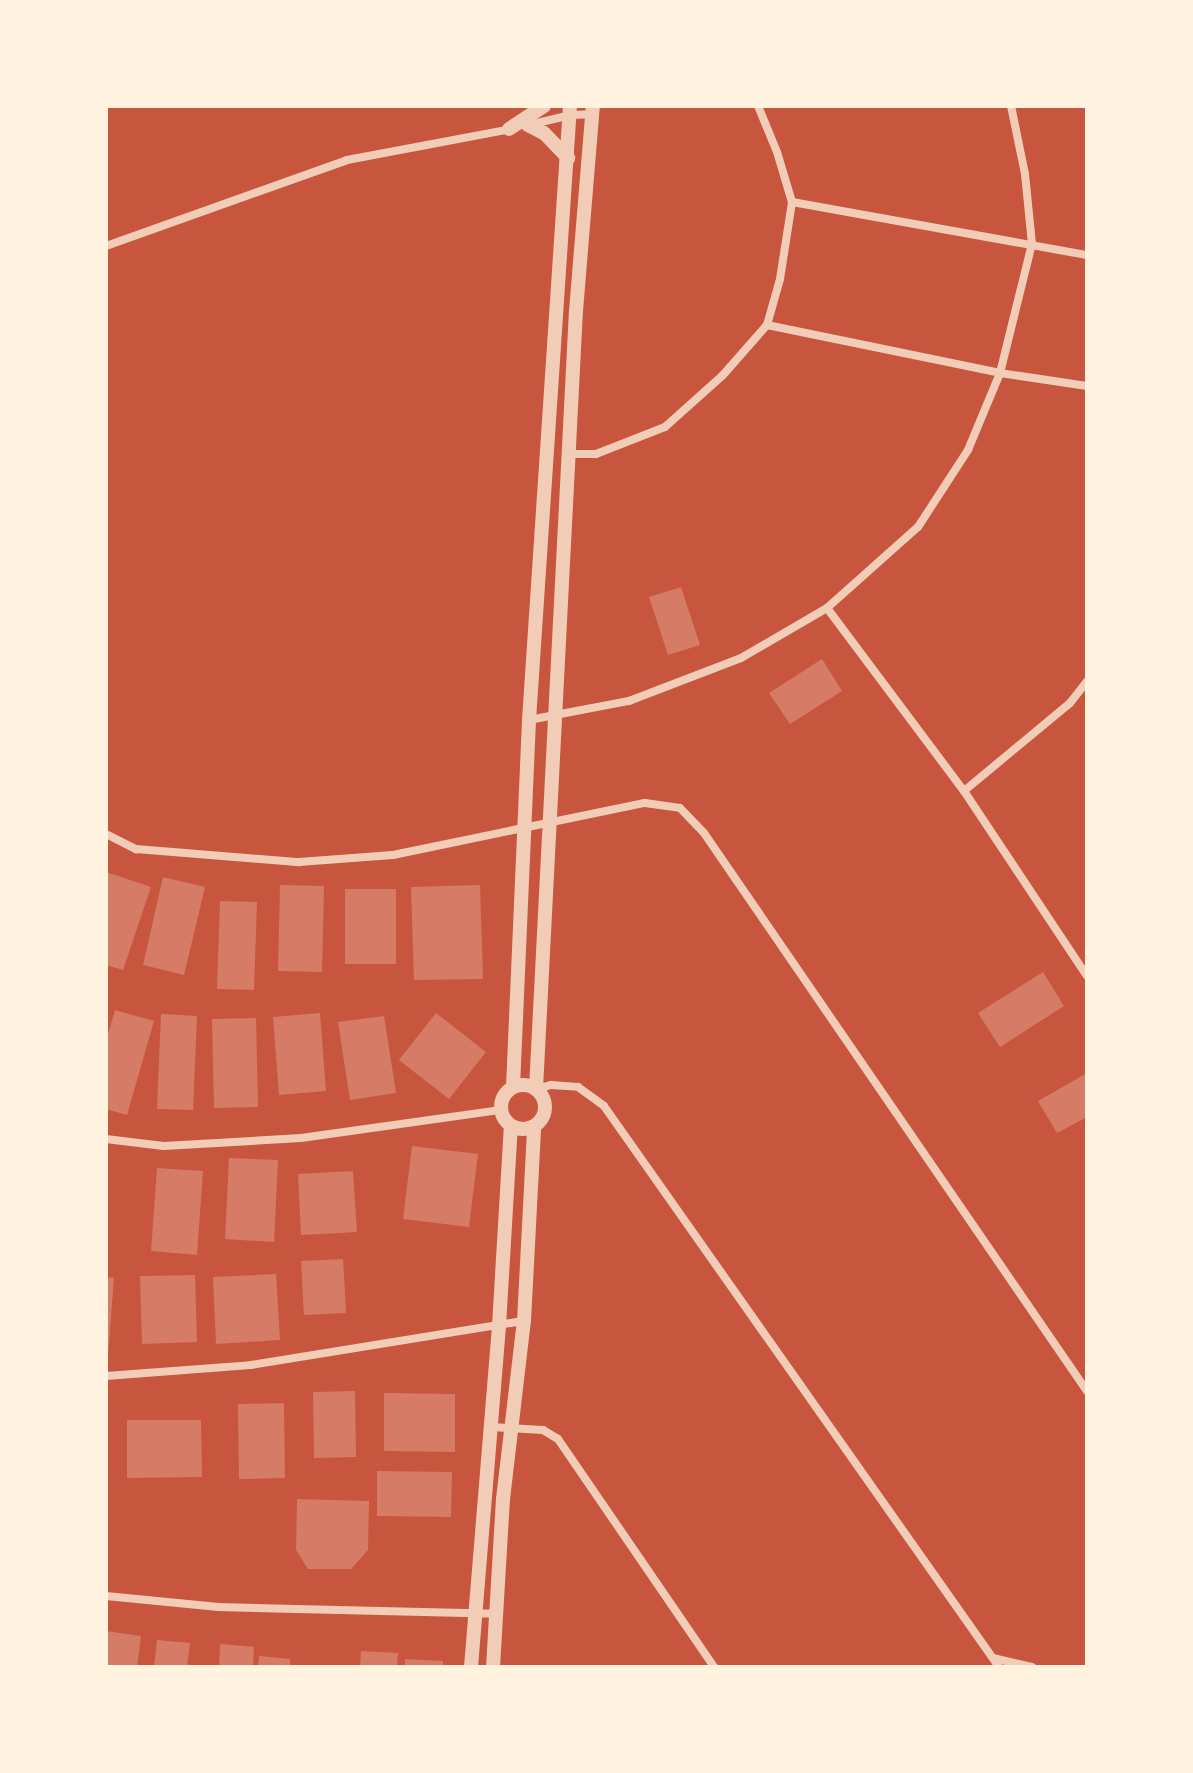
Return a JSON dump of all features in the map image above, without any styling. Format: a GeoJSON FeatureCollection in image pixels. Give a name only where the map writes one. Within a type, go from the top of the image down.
{"type":"FeatureCollection","features":[{"type":"Feature","properties":{"kind":"street"},"geometry":{"type":"LineString","coordinates":[[509,129],[544,106]]}},
{"type":"Feature","properties":{"kind":"street"},"geometry":{"type":"LineString","coordinates":[[569,454],[596,454],[665,427],[723,375],[767,325],[780,279],[792,202],[777,152],[758,106]]}},
{"type":"Feature","properties":{"kind":"street"},"geometry":{"type":"LineString","coordinates":[[529,720],[554,718],[629,701],[741,658],[827,608],[918,527],[968,450],[1000,373],[1032,244],[1025,174],[1011,106]]}},
{"type":"Feature","properties":{"kind":"street"},"geometry":{"type":"LineString","coordinates":[[106,246],[347,160],[528,125],[570,110],[593,110],[569,454],[536,1089]]}},
{"type":"Feature","properties":{"kind":"street"},"geometry":{"type":"LineString","coordinates":[[513,1087],[522,831],[570,110]]}},
{"type":"Feature","properties":{"kind":"street"},"geometry":{"type":"LineString","coordinates":[[528,125],[544,133],[568,158]]}},
{"type":"Feature","properties":{"kind":"street"},"geometry":{"type":"LineString","coordinates":[[792,202],[1087,255]]}},
{"type":"Feature","properties":{"kind":"street"},"geometry":{"type":"LineString","coordinates":[[767,325],[1000,373],[1087,386]]}},
{"type":"Feature","properties":{"kind":"street"},"geometry":{"type":"LineString","coordinates":[[827,608],[964,791],[1087,976]]}},
{"type":"Feature","properties":{"kind":"street"},"geometry":{"type":"LineString","coordinates":[[964,791],[1070,703],[1087,681]]}},
{"type":"Feature","properties":{"kind":"street"},"geometry":{"type":"LineString","coordinates":[[106,834],[136,849],[299,862],[393,855],[522,831],[548,821],[645,803],[680,808],[704,833],[1087,1391]]}},
{"type":"Feature","properties":{"kind":"street"},"geometry":{"type":"LineString","coordinates":[[471,1667],[499,1326],[511,1126],[501,1110],[505,1094],[513,1087],[525,1085],[536,1089],[543,1098],[545,1109],[534,1127],[524,1321],[503,1499],[493,1667]]}},
{"type":"Feature","properties":{"kind":"street"},"geometry":{"type":"LineString","coordinates":[[536,1089],[551,1085],[578,1087],[604,1106],[999,1667]]}},
{"type":"Feature","properties":{"kind":"street"},"geometry":{"type":"LineString","coordinates":[[106,1139],[164,1146],[301,1138],[501,1110]]}},
{"type":"Feature","properties":{"kind":"street"},"geometry":{"type":"LineString","coordinates":[[511,1126],[522,1130],[534,1127]]}},
{"type":"Feature","properties":{"kind":"street"},"geometry":{"type":"LineString","coordinates":[[106,1376],[251,1365],[524,1321]]}},
{"type":"Feature","properties":{"kind":"street"},"geometry":{"type":"LineString","coordinates":[[490,1427],[543,1430],[558,1439],[714,1667]]}},
{"type":"Feature","properties":{"kind":"street"},"geometry":{"type":"LineString","coordinates":[[106,1596],[218,1607],[498,1614]]}},
{"type":"Feature","properties":{"kind":"street"},"geometry":{"type":"LineString","coordinates":[[993,1657],[1032,1667]]}},
{"type":"Feature","properties":{"kind":"building"},"geometry":{"type":"Polygon","coordinates":[[[681,587],[700,645],[668,655],[649,597],[681,587]]]}},
{"type":"Feature","properties":{"kind":"building"},"geometry":{"type":"Polygon","coordinates":[[[822,659],[842,691],[790,724],[769,693],[822,659]]]}},
{"type":"Feature","properties":{"kind":"building"},"geometry":{"type":"Polygon","coordinates":[[[106,872],[151,887],[123,970],[106,965],[106,872]]]}},
{"type":"Feature","properties":{"kind":"building"},"geometry":{"type":"Polygon","coordinates":[[[163,877],[205,887],[184,975],[143,965],[163,877]]]}},
{"type":"Feature","properties":{"kind":"building"},"geometry":{"type":"Polygon","coordinates":[[[280,885],[324,886],[322,972],[278,971],[280,885]]]}},
{"type":"Feature","properties":{"kind":"building"},"geometry":{"type":"Polygon","coordinates":[[[480,885],[483,979],[414,980],[411,887],[480,885]]]}},
{"type":"Feature","properties":{"kind":"building"},"geometry":{"type":"Polygon","coordinates":[[[345,889],[396,889],[396,964],[345,964],[345,889]]]}},
{"type":"Feature","properties":{"kind":"building"},"geometry":{"type":"Polygon","coordinates":[[[220,901],[257,902],[254,990],[217,989],[220,901]]]}},
{"type":"Feature","properties":{"kind":"building"},"geometry":{"type":"Polygon","coordinates":[[[1043,972],[1064,1006],[1000,1047],[978,1013],[1043,972]]]}},
{"type":"Feature","properties":{"kind":"building"},"geometry":{"type":"Polygon","coordinates":[[[115,1010],[154,1021],[127,1115],[106,1109],[106,1041],[115,1010]]]}},
{"type":"Feature","properties":{"kind":"building"},"geometry":{"type":"Polygon","coordinates":[[[320,1013],[326,1091],[279,1095],[273,1017],[320,1013]]]}},
{"type":"Feature","properties":{"kind":"building"},"geometry":{"type":"Polygon","coordinates":[[[436,1013],[486,1052],[449,1099],[399,1060],[436,1013]]]}},
{"type":"Feature","properties":{"kind":"building"},"geometry":{"type":"Polygon","coordinates":[[[161,1014],[197,1016],[193,1110],[157,1109],[161,1014]]]}},
{"type":"Feature","properties":{"kind":"building"},"geometry":{"type":"Polygon","coordinates":[[[384,1016],[396,1093],[350,1100],[338,1022],[384,1016]]]}},
{"type":"Feature","properties":{"kind":"building"},"geometry":{"type":"Polygon","coordinates":[[[256,1018],[258,1107],[214,1108],[212,1019],[256,1018]]]}},
{"type":"Feature","properties":{"kind":"building"},"geometry":{"type":"Polygon","coordinates":[[[1087,1073],[1087,1117],[1057,1133],[1038,1101],[1087,1073]]]}},
{"type":"Feature","properties":{"kind":"building"},"geometry":{"type":"Polygon","coordinates":[[[412,1146],[478,1154],[469,1227],[403,1219],[412,1146]]]}},
{"type":"Feature","properties":{"kind":"building"},"geometry":{"type":"Polygon","coordinates":[[[229,1158],[278,1160],[274,1242],[225,1239],[229,1158]]]}},
{"type":"Feature","properties":{"kind":"building"},"geometry":{"type":"Polygon","coordinates":[[[157,1168],[203,1171],[197,1255],[151,1251],[157,1168]]]}},
{"type":"Feature","properties":{"kind":"building"},"geometry":{"type":"Polygon","coordinates":[[[353,1171],[357,1232],[301,1235],[298,1174],[353,1171]]]}},
{"type":"Feature","properties":{"kind":"building"},"geometry":{"type":"Polygon","coordinates":[[[343,1259],[346,1313],[304,1315],[301,1261],[343,1259]]]}},
{"type":"Feature","properties":{"kind":"building"},"geometry":{"type":"Polygon","coordinates":[[[276,1274],[280,1340],[216,1344],[213,1277],[276,1274]]]}},
{"type":"Feature","properties":{"kind":"building"},"geometry":{"type":"Polygon","coordinates":[[[195,1275],[197,1342],[142,1344],[140,1276],[195,1275]]]}},
{"type":"Feature","properties":{"kind":"building"},"geometry":{"type":"Polygon","coordinates":[[[106,1277],[114,1278],[108,1355],[106,1355],[106,1277]]]}},
{"type":"Feature","properties":{"kind":"building"},"geometry":{"type":"Polygon","coordinates":[[[355,1391],[356,1457],[314,1458],[313,1392],[355,1391]]]}},
{"type":"Feature","properties":{"kind":"building"},"geometry":{"type":"Polygon","coordinates":[[[384,1393],[455,1394],[455,1452],[384,1451],[384,1393]]]}},
{"type":"Feature","properties":{"kind":"building"},"geometry":{"type":"Polygon","coordinates":[[[284,1403],[285,1478],[239,1479],[238,1404],[284,1403]]]}},
{"type":"Feature","properties":{"kind":"building"},"geometry":{"type":"Polygon","coordinates":[[[127,1420],[201,1420],[202,1477],[127,1478],[127,1420]]]}},
{"type":"Feature","properties":{"kind":"building"},"geometry":{"type":"Polygon","coordinates":[[[377,1471],[452,1472],[451,1517],[377,1516],[377,1471]]]}},
{"type":"Feature","properties":{"kind":"building"},"geometry":{"type":"Polygon","coordinates":[[[297,1499],[369,1501],[368,1550],[351,1569],[308,1569],[296,1550],[297,1499]]]}},
{"type":"Feature","properties":{"kind":"building"},"geometry":{"type":"Polygon","coordinates":[[[106,1631],[141,1636],[137,1667],[106,1667],[106,1631]]]}},
{"type":"Feature","properties":{"kind":"building"},"geometry":{"type":"Polygon","coordinates":[[[157,1640],[190,1643],[187,1667],[154,1667],[157,1640]]]}},
{"type":"Feature","properties":{"kind":"building"},"geometry":{"type":"Polygon","coordinates":[[[220,1644],[254,1647],[253,1667],[219,1667],[220,1644]]]}},
{"type":"Feature","properties":{"kind":"building"},"geometry":{"type":"Polygon","coordinates":[[[361,1651],[398,1653],[397,1667],[360,1667],[361,1651]]]}},
{"type":"Feature","properties":{"kind":"building"},"geometry":{"type":"Polygon","coordinates":[[[259,1656],[290,1659],[290,1667],[258,1667],[259,1656]]]}},
{"type":"Feature","properties":{"kind":"building"},"geometry":{"type":"Polygon","coordinates":[[[405,1659],[443,1661],[443,1667],[405,1667],[405,1659]]]}}]}
